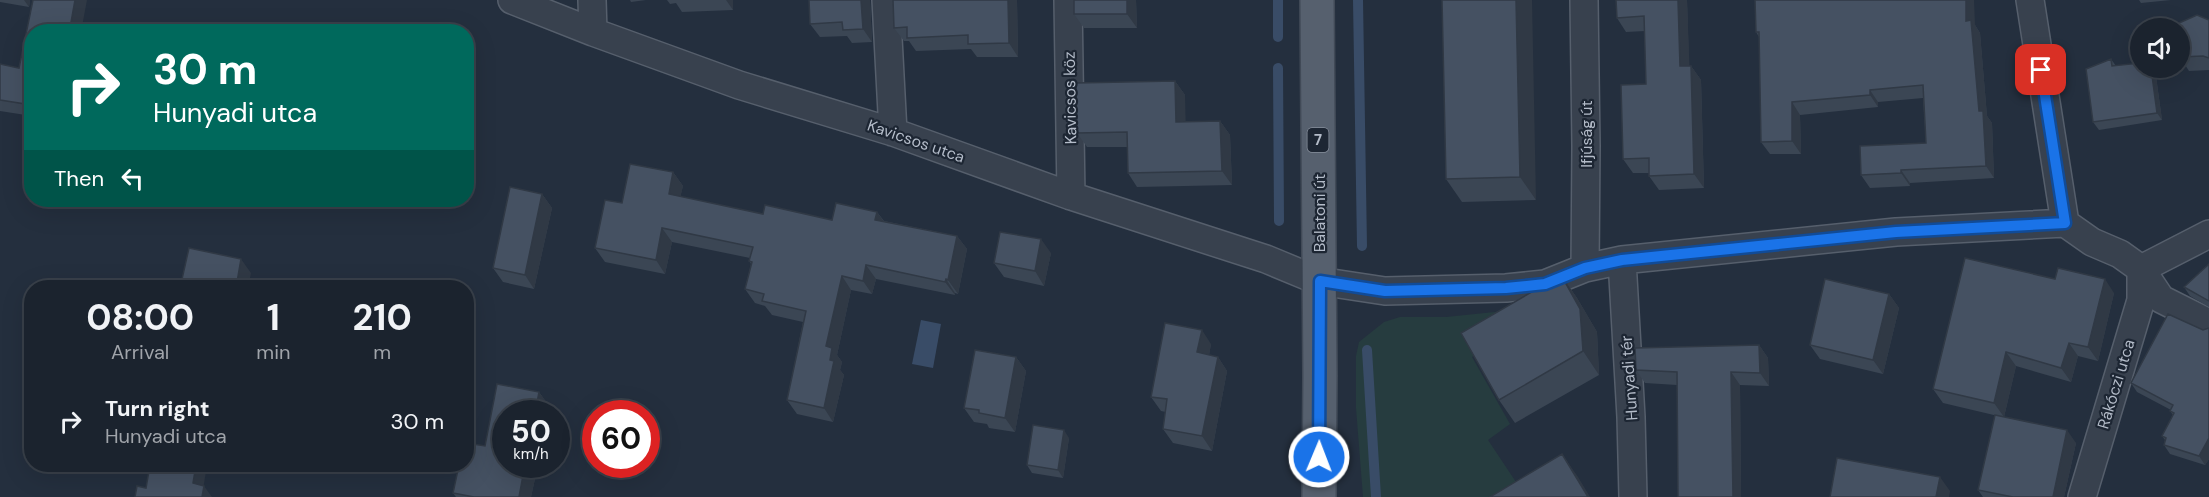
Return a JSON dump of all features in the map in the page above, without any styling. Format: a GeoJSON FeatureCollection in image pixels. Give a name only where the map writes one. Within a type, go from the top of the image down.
{"type":"FeatureCollection","features":[{"type":"Feature","properties":{"kind":"main road","name":"Balatoni út"},"geometry":{"type":"LineString","coordinates":[[1317,0],[1320,281],[1319,497]]}},
{"type":"Feature","properties":{"kind":"street","name":"Kavicsos utca"},"geometry":{"type":"LineString","coordinates":[[512,0],[740,85],[893,132],[1071,196],[1257,256],[1320,281],[1385,291],[1506,288],[1545,284],[1585,268],[1622,260],[1896,232],[2065,223]]}},
{"type":"Feature","properties":{"kind":"street"},"geometry":{"type":"LineString","coordinates":[[592,0],[593,32]]}},
{"type":"Feature","properties":{"kind":"street"},"geometry":{"type":"LineString","coordinates":[[886,0],[893,132]]}},
{"type":"Feature","properties":{"kind":"street","name":"Kavicsos köz"},"geometry":{"type":"LineString","coordinates":[[1068,0],[1071,196]]}},
{"type":"Feature","properties":{"kind":"street","name":"Ifjúság út"},"geometry":{"type":"LineString","coordinates":[[1584,0],[1585,268]]}},
{"type":"Feature","properties":{"kind":"street"},"geometry":{"type":"LineString","coordinates":[[2030,0],[2065,223],[2092,242],[2120,254],[2140,269],[2161,299],[2209,322]]}},
{"type":"Feature","properties":{"kind":"street"},"geometry":{"type":"LineString","coordinates":[[2140,269],[2209,234]]}},
{"type":"Feature","properties":{"kind":"street","name":"Hunyadi tér"},"geometry":{"type":"LineString","coordinates":[[1622,260],[1634,497]]}},
{"type":"Feature","properties":{"kind":"street","name":"Rákóczi utca"},"geometry":{"type":"LineString","coordinates":[[2082,497],[2141,300],[2140,269]]}},
{"type":"Feature","properties":{"kind":"green space"},"geometry":{"type":"Polygon","coordinates":[[[1553,306],[1472,357],[1510,424],[1488,440],[1526,497],[1363,497],[1356,408],[1356,356],[1359,342],[1384,322],[1400,317],[1446,317],[1553,306]]]}},
{"type":"Feature","properties":{"kind":"water"},"geometry":{"type":"Polygon","coordinates":[[[921,320],[941,324],[933,368],[912,364],[921,320]]]}},
{"type":"Feature","properties":{"kind":"building"},"geometry":{"type":"Polygon","coordinates":[[[33,0],[75,0],[71,24],[28,24],[33,0]]]}},
{"type":"Feature","properties":{"kind":"building"},"geometry":{"type":"Polygon","coordinates":[[[809,0],[861,0],[863,29],[843,30],[842,22],[810,24],[809,0]]]}},
{"type":"Feature","properties":{"kind":"building"},"geometry":{"type":"Polygon","coordinates":[[[893,0],[1008,0],[1009,43],[968,44],[968,35],[907,38],[907,27],[894,28],[893,0]]]}},
{"type":"Feature","properties":{"kind":"building"},"geometry":{"type":"Polygon","coordinates":[[[1074,0],[1127,0],[1127,14],[1074,14],[1074,0]]]}},
{"type":"Feature","properties":{"kind":"building"},"geometry":{"type":"Polygon","coordinates":[[[1442,0],[1516,0],[1520,177],[1446,179],[1442,0]]]}},
{"type":"Feature","properties":{"kind":"building"},"geometry":{"type":"Polygon","coordinates":[[[1616,0],[1678,0],[1680,66],[1691,66],[1694,174],[1649,176],[1649,158],[1623,159],[1621,85],[1646,84],[1644,16],[1617,18],[1616,0]]]}},
{"type":"Feature","properties":{"kind":"building"},"geometry":{"type":"Polygon","coordinates":[[[1755,0],[1966,0],[1966,21],[1971,20],[1979,111],[1983,111],[1986,166],[1901,170],[1901,173],[1861,175],[1860,146],[1926,143],[1923,85],[1870,90],[1870,95],[1792,102],[1792,141],[1761,142],[1759,32],[1756,32],[1755,0]]]}},
{"type":"Feature","properties":{"kind":"building"},"geometry":{"type":"Polygon","coordinates":[[[2197,15],[2209,20],[2209,58],[2190,57],[2190,18],[2197,15]]]}},
{"type":"Feature","properties":{"kind":"building"},"geometry":{"type":"Polygon","coordinates":[[[24,44],[24,104],[0,100],[0,64],[19,68],[24,44]]]}},
{"type":"Feature","properties":{"kind":"building"},"geometry":{"type":"Polygon","coordinates":[[[2111,59],[2112,66],[2130,64],[2130,78],[2152,78],[2157,113],[2093,122],[2086,69],[2111,59]]]}},
{"type":"Feature","properties":{"kind":"building"},"geometry":{"type":"Polygon","coordinates":[[[1175,81],[1176,122],[1220,121],[1222,171],[1128,173],[1127,132],[1077,133],[1076,83],[1175,81]]]}},
{"type":"Feature","properties":{"kind":"building"},"geometry":{"type":"Polygon","coordinates":[[[630,164],[673,172],[669,194],[763,214],[765,205],[832,220],[836,203],[877,212],[875,220],[957,236],[948,280],[946,279],[945,282],[866,265],[863,281],[842,276],[826,346],[832,348],[830,360],[834,361],[824,408],[787,400],[806,311],[762,301],[764,294],[745,289],[752,262],[749,261],[753,247],[662,228],[656,260],[595,248],[605,200],[622,203],[630,164]]]}},
{"type":"Feature","properties":{"kind":"building"},"geometry":{"type":"Polygon","coordinates":[[[510,187],[542,194],[525,275],[493,268],[510,187]]]}},
{"type":"Feature","properties":{"kind":"building"},"geometry":{"type":"Polygon","coordinates":[[[1000,232],[1041,239],[1035,271],[994,263],[1000,232]]]}},
{"type":"Feature","properties":{"kind":"building"},"geometry":{"type":"Polygon","coordinates":[[[189,248],[241,259],[237,280],[182,280],[189,248]]]}},
{"type":"Feature","properties":{"kind":"building"},"geometry":{"type":"Polygon","coordinates":[[[1965,258],[2055,279],[2058,268],[2105,279],[2088,347],[2069,343],[2061,368],[2006,352],[1994,403],[1933,389],[1965,258]]]}},
{"type":"Feature","properties":{"kind":"building"},"geometry":{"type":"Polygon","coordinates":[[[2209,264],[2209,301],[2184,287],[2209,264]]]}},
{"type":"Feature","properties":{"kind":"building"},"geometry":{"type":"Polygon","coordinates":[[[1561,275],[1580,309],[1583,351],[1499,400],[1461,333],[1561,275]]]}},
{"type":"Feature","properties":{"kind":"building"},"geometry":{"type":"Polygon","coordinates":[[[1825,279],[1889,294],[1873,360],[1810,345],[1825,279]]]}},
{"type":"Feature","properties":{"kind":"building"},"geometry":{"type":"Polygon","coordinates":[[[2168,314],[2203,330],[2209,328],[2209,438],[2199,456],[2164,445],[2166,438],[2162,436],[2174,413],[2170,411],[2173,405],[2131,383],[2168,314]]]}},
{"type":"Feature","properties":{"kind":"building"},"geometry":{"type":"Polygon","coordinates":[[[1165,323],[1202,330],[1197,352],[1218,357],[1202,436],[1163,429],[1167,399],[1151,397],[1165,323]]]}},
{"type":"Feature","properties":{"kind":"building"},"geometry":{"type":"Polygon","coordinates":[[[1759,345],[1760,373],[1731,372],[1733,497],[1678,497],[1677,372],[1636,370],[1635,348],[1759,345]]]}},
{"type":"Feature","properties":{"kind":"building"},"geometry":{"type":"Polygon","coordinates":[[[975,350],[1016,357],[1005,418],[964,408],[975,350]]]}},
{"type":"Feature","properties":{"kind":"building"},"geometry":{"type":"Polygon","coordinates":[[[497,384],[539,392],[538,400],[494,400],[497,384]]]}},
{"type":"Feature","properties":{"kind":"building"},"geometry":{"type":"Polygon","coordinates":[[[492,410],[492,478],[523,478],[519,497],[474,497],[453,493],[458,472],[474,472],[474,444],[485,446],[492,410]]]}},
{"type":"Feature","properties":{"kind":"building"},"geometry":{"type":"Polygon","coordinates":[[[1995,415],[2067,430],[2053,497],[2013,497],[1978,490],[1995,415]]]}},
{"type":"Feature","properties":{"kind":"building"},"geometry":{"type":"Polygon","coordinates":[[[1033,425],[1064,430],[1058,470],[1027,465],[1033,425]]]}},
{"type":"Feature","properties":{"kind":"building"},"geometry":{"type":"Polygon","coordinates":[[[1562,454],[1588,497],[1490,497],[1562,454]]]}},
{"type":"Feature","properties":{"kind":"building"},"geometry":{"type":"Polygon","coordinates":[[[1837,458],[1940,477],[1936,497],[1830,497],[1837,458]]]}},
{"type":"Feature","properties":{"kind":"building"},"geometry":{"type":"Polygon","coordinates":[[[149,472],[195,472],[193,483],[204,486],[202,497],[135,497],[137,486],[146,488],[149,472]]]}},
{"type":"Feature","properties":{"kind":"waterway"},"geometry":{"type":"LineString","coordinates":[[1278,0],[1278,37]]}},
{"type":"Feature","properties":{"kind":"waterway"},"geometry":{"type":"LineString","coordinates":[[1358,0],[1362,246]]}},
{"type":"Feature","properties":{"kind":"waterway"},"geometry":{"type":"LineString","coordinates":[[1278,68],[1279,221]]}},
{"type":"Feature","properties":{"kind":"waterway"},"geometry":{"type":"LineString","coordinates":[[1367,350],[1376,497]]}},
{"type":"Feature","properties":{"kind":"route"},"geometry":{"type":"LineString","coordinates":[[1319,457],[1320,281],[1385,291],[1506,288],[1545,284],[1585,268],[1622,260],[1896,232],[2065,223],[2041,70]]}}]}
